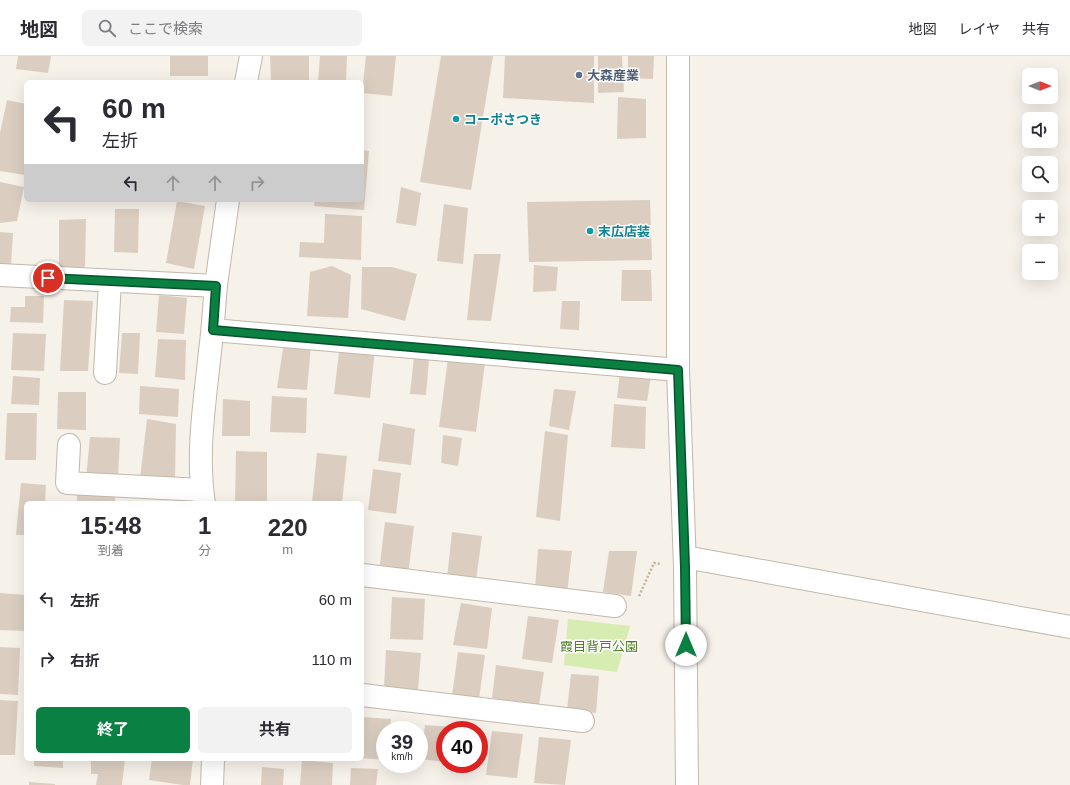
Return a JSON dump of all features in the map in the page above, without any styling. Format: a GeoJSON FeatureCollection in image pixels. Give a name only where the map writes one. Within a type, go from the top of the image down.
{"type":"FeatureCollection","features":[{"type":"Feature","properties":{"kind":"street"},"geometry":{"type":"LineString","coordinates":[[246,80],[250,56]]}},
{"type":"Feature","properties":{"kind":"street"},"geometry":{"type":"LineString","coordinates":[[678,56],[678,370],[685,562],[687,785]]}},
{"type":"Feature","properties":{"kind":"street"},"geometry":{"type":"LineString","coordinates":[[69,445],[67,482],[203,496],[201,462],[203,412],[213,330],[216,286],[228,202]]}},
{"type":"Feature","properties":{"kind":"street"},"geometry":{"type":"LineString","coordinates":[[0,275],[216,286]]}},
{"type":"Feature","properties":{"kind":"street"},"geometry":{"type":"LineString","coordinates":[[105,373],[110,281]]}},
{"type":"Feature","properties":{"kind":"street"},"geometry":{"type":"LineString","coordinates":[[213,330],[678,370]]}},
{"type":"Feature","properties":{"kind":"street"},"geometry":{"type":"LineString","coordinates":[[685,562],[1070,627]]}},
{"type":"Feature","properties":{"kind":"street"},"geometry":{"type":"LineString","coordinates":[[364,575],[615,606]]}},
{"type":"Feature","properties":{"kind":"street"},"geometry":{"type":"LineString","coordinates":[[364,695],[583,721]]}},
{"type":"Feature","properties":{"kind":"street"},"geometry":{"type":"LineString","coordinates":[[212,785],[213,761]]}},
{"type":"Feature","properties":{"kind":"path"},"geometry":{"type":"LineString","coordinates":[[615,606],[635,605],[654,563],[685,562]]}},
{"type":"Feature","properties":{"kind":"green space","name":"霞目背戸公園"},"geometry":{"type":"Polygon","coordinates":[[[568,619],[630,626],[617,672],[564,665],[568,619]]]}},
{"type":"Feature","properties":{"kind":"building"},"geometry":{"type":"Polygon","coordinates":[[[18,56],[51,56],[48,73],[16,69],[18,56]]]}},
{"type":"Feature","properties":{"kind":"building"},"geometry":{"type":"Polygon","coordinates":[[[170,56],[208,56],[208,76],[170,76],[170,56]]]}},
{"type":"Feature","properties":{"kind":"building"},"geometry":{"type":"Polygon","coordinates":[[[270,56],[309,56],[309,80],[271,80],[270,56]]]}},
{"type":"Feature","properties":{"kind":"building"},"geometry":{"type":"Polygon","coordinates":[[[320,56],[347,56],[346,80],[318,80],[320,56]]]}},
{"type":"Feature","properties":{"kind":"building"},"geometry":{"type":"Polygon","coordinates":[[[366,56],[396,56],[392,96],[364,93],[363,80],[366,56]]]}},
{"type":"Feature","properties":{"kind":"building","name":"コーポさつき"},"geometry":{"type":"Polygon","coordinates":[[[441,56],[493,56],[471,190],[420,182],[441,56]]]}},
{"type":"Feature","properties":{"kind":"building"},"geometry":{"type":"Polygon","coordinates":[[[505,56],[594,56],[594,103],[503,98],[505,56]]]}},
{"type":"Feature","properties":{"kind":"building"},"geometry":{"type":"Polygon","coordinates":[[[598,56],[622,56],[624,92],[598,93],[598,56]]]}},
{"type":"Feature","properties":{"kind":"building"},"geometry":{"type":"Polygon","coordinates":[[[628,56],[654,56],[653,79],[628,78],[628,56]]]}},
{"type":"Feature","properties":{"kind":"building"},"geometry":{"type":"Polygon","coordinates":[[[618,97],[646,99],[646,138],[617,139],[618,97]]]}},
{"type":"Feature","properties":{"kind":"building"},"geometry":{"type":"Polygon","coordinates":[[[7,100],[24,104],[24,175],[0,171],[0,133],[7,100]]]}},
{"type":"Feature","properties":{"kind":"building"},"geometry":{"type":"Polygon","coordinates":[[[364,150],[369,151],[364,210],[314,206],[315,202],[364,202],[364,150]]]}},
{"type":"Feature","properties":{"kind":"building"},"geometry":{"type":"Polygon","coordinates":[[[0,182],[24,187],[17,221],[0,223],[0,182]]]}},
{"type":"Feature","properties":{"kind":"building"},"geometry":{"type":"Polygon","coordinates":[[[401,187],[421,193],[416,226],[396,223],[401,187]]]}},
{"type":"Feature","properties":{"kind":"building","name":"末広店装"},"geometry":{"type":"Polygon","coordinates":[[[650,200],[652,260],[529,262],[527,202],[650,200]]]}},
{"type":"Feature","properties":{"kind":"building"},"geometry":{"type":"Polygon","coordinates":[[[177,202],[205,206],[194,269],[166,263],[177,202]]]}},
{"type":"Feature","properties":{"kind":"building"},"geometry":{"type":"Polygon","coordinates":[[[444,204],[468,208],[463,264],[437,261],[444,204]]]}},
{"type":"Feature","properties":{"kind":"building"},"geometry":{"type":"Polygon","coordinates":[[[115,209],[139,209],[138,253],[114,252],[115,209]]]}},
{"type":"Feature","properties":{"kind":"building"},"geometry":{"type":"Polygon","coordinates":[[[325,214],[362,216],[361,260],[299,257],[300,242],[324,243],[325,214]]]}},
{"type":"Feature","properties":{"kind":"building"},"geometry":{"type":"Polygon","coordinates":[[[86,219],[85,267],[59,269],[59,220],[86,219]]]}},
{"type":"Feature","properties":{"kind":"building"},"geometry":{"type":"Polygon","coordinates":[[[0,232],[13,233],[11,266],[0,266],[0,232]]]}},
{"type":"Feature","properties":{"kind":"building"},"geometry":{"type":"Polygon","coordinates":[[[474,254],[501,254],[491,321],[467,320],[474,254]]]}},
{"type":"Feature","properties":{"kind":"building"},"geometry":{"type":"Polygon","coordinates":[[[534,265],[558,267],[556,291],[533,292],[534,265]]]}},
{"type":"Feature","properties":{"kind":"building"},"geometry":{"type":"Polygon","coordinates":[[[332,266],[351,275],[348,318],[307,316],[310,272],[332,266]]]}},
{"type":"Feature","properties":{"kind":"building"},"geometry":{"type":"Polygon","coordinates":[[[362,267],[392,267],[417,274],[405,321],[361,309],[362,267]]]}},
{"type":"Feature","properties":{"kind":"building"},"geometry":{"type":"Polygon","coordinates":[[[622,270],[651,270],[652,301],[621,301],[622,270]]]}},
{"type":"Feature","properties":{"kind":"building"},"geometry":{"type":"Polygon","coordinates":[[[159,295],[187,298],[184,334],[156,332],[159,295]]]}},
{"type":"Feature","properties":{"kind":"building"},"geometry":{"type":"Polygon","coordinates":[[[25,296],[44,296],[43,323],[10,322],[11,307],[25,307],[25,296]]]}},
{"type":"Feature","properties":{"kind":"building"},"geometry":{"type":"Polygon","coordinates":[[[64,300],[93,301],[88,371],[60,371],[64,300]]]}},
{"type":"Feature","properties":{"kind":"building"},"geometry":{"type":"Polygon","coordinates":[[[562,301],[580,301],[579,330],[560,329],[562,301]]]}},
{"type":"Feature","properties":{"kind":"building"},"geometry":{"type":"Polygon","coordinates":[[[13,333],[46,334],[44,371],[11,370],[13,333]]]}},
{"type":"Feature","properties":{"kind":"building"},"geometry":{"type":"Polygon","coordinates":[[[122,333],[140,333],[138,374],[119,373],[122,333]]]}},
{"type":"Feature","properties":{"kind":"building"},"geometry":{"type":"Polygon","coordinates":[[[158,339],[186,340],[185,380],[155,377],[158,339]]]}},
{"type":"Feature","properties":{"kind":"building"},"geometry":{"type":"Polygon","coordinates":[[[284,342],[311,345],[307,390],[277,388],[284,342]]]}},
{"type":"Feature","properties":{"kind":"building"},"geometry":{"type":"Polygon","coordinates":[[[340,344],[375,348],[370,398],[334,394],[340,344]]]}},
{"type":"Feature","properties":{"kind":"building"},"geometry":{"type":"Polygon","coordinates":[[[414,357],[429,359],[426,395],[410,394],[414,357]]]}},
{"type":"Feature","properties":{"kind":"building"},"geometry":{"type":"Polygon","coordinates":[[[448,358],[485,363],[476,432],[439,427],[448,358]]]}},
{"type":"Feature","properties":{"kind":"building"},"geometry":{"type":"Polygon","coordinates":[[[620,372],[651,376],[647,401],[617,398],[620,372]]]}},
{"type":"Feature","properties":{"kind":"building"},"geometry":{"type":"Polygon","coordinates":[[[13,376],[40,378],[39,405],[11,404],[13,376]]]}},
{"type":"Feature","properties":{"kind":"building"},"geometry":{"type":"Polygon","coordinates":[[[140,386],[179,389],[178,417],[139,414],[140,386]]]}},
{"type":"Feature","properties":{"kind":"building"},"geometry":{"type":"Polygon","coordinates":[[[554,389],[576,391],[569,430],[549,426],[554,389]]]}},
{"type":"Feature","properties":{"kind":"building"},"geometry":{"type":"Polygon","coordinates":[[[58,392],[86,392],[86,430],[57,429],[58,392]]]}},
{"type":"Feature","properties":{"kind":"building"},"geometry":{"type":"Polygon","coordinates":[[[272,396],[307,398],[306,433],[270,432],[272,396]]]}},
{"type":"Feature","properties":{"kind":"building"},"geometry":{"type":"Polygon","coordinates":[[[223,399],[250,401],[250,436],[222,436],[223,399]]]}},
{"type":"Feature","properties":{"kind":"building"},"geometry":{"type":"Polygon","coordinates":[[[614,404],[646,407],[645,449],[611,447],[614,404]]]}},
{"type":"Feature","properties":{"kind":"building"},"geometry":{"type":"Polygon","coordinates":[[[7,413],[37,413],[36,460],[5,460],[7,413]]]}},
{"type":"Feature","properties":{"kind":"building"},"geometry":{"type":"Polygon","coordinates":[[[147,419],[176,424],[175,480],[140,478],[147,419]]]}},
{"type":"Feature","properties":{"kind":"building"},"geometry":{"type":"Polygon","coordinates":[[[383,423],[415,429],[411,465],[378,461],[383,423]]]}},
{"type":"Feature","properties":{"kind":"building"},"geometry":{"type":"Polygon","coordinates":[[[545,431],[568,435],[560,521],[536,517],[545,431]]]}},
{"type":"Feature","properties":{"kind":"building"},"geometry":{"type":"Polygon","coordinates":[[[443,435],[462,438],[458,466],[441,463],[443,435]]]}},
{"type":"Feature","properties":{"kind":"building"},"geometry":{"type":"Polygon","coordinates":[[[90,437],[120,438],[118,479],[86,479],[90,437]]]}},
{"type":"Feature","properties":{"kind":"building"},"geometry":{"type":"Polygon","coordinates":[[[236,451],[267,452],[267,501],[235,501],[236,451]]]}},
{"type":"Feature","properties":{"kind":"building"},"geometry":{"type":"Polygon","coordinates":[[[317,453],[347,456],[342,501],[312,501],[317,453]]]}},
{"type":"Feature","properties":{"kind":"building"},"geometry":{"type":"Polygon","coordinates":[[[373,469],[401,473],[396,514],[368,510],[373,469]]]}},
{"type":"Feature","properties":{"kind":"building"},"geometry":{"type":"Polygon","coordinates":[[[21,483],[46,485],[45,501],[24,501],[24,535],[16,535],[21,483]]]}},
{"type":"Feature","properties":{"kind":"building"},"geometry":{"type":"Polygon","coordinates":[[[77,495],[115,497],[115,501],[77,501],[77,495]]]}},
{"type":"Feature","properties":{"kind":"building"},"geometry":{"type":"Polygon","coordinates":[[[385,522],[414,526],[408,575],[379,572],[385,522]]]}},
{"type":"Feature","properties":{"kind":"building"},"geometry":{"type":"Polygon","coordinates":[[[452,532],[482,536],[476,580],[447,578],[452,532]]]}},
{"type":"Feature","properties":{"kind":"building"},"geometry":{"type":"Polygon","coordinates":[[[538,549],[572,551],[567,593],[535,589],[538,549]]]}},
{"type":"Feature","properties":{"kind":"building"},"geometry":{"type":"Polygon","coordinates":[[[609,551],[637,551],[631,596],[603,592],[609,551]]]}},
{"type":"Feature","properties":{"kind":"building"},"geometry":{"type":"Polygon","coordinates":[[[0,593],[24,595],[24,631],[0,630],[0,593]]]}},
{"type":"Feature","properties":{"kind":"building"},"geometry":{"type":"Polygon","coordinates":[[[392,597],[425,599],[423,640],[390,639],[392,597]]]}},
{"type":"Feature","properties":{"kind":"building"},"geometry":{"type":"Polygon","coordinates":[[[461,603],[492,608],[487,649],[453,645],[461,603]]]}},
{"type":"Feature","properties":{"kind":"building"},"geometry":{"type":"Polygon","coordinates":[[[528,616],[559,620],[552,663],[522,659],[528,616]]]}},
{"type":"Feature","properties":{"kind":"building"},"geometry":{"type":"Polygon","coordinates":[[[0,647],[20,648],[18,695],[0,694],[0,647]]]}},
{"type":"Feature","properties":{"kind":"building"},"geometry":{"type":"Polygon","coordinates":[[[386,650],[421,653],[418,690],[384,687],[386,650]]]}},
{"type":"Feature","properties":{"kind":"building"},"geometry":{"type":"Polygon","coordinates":[[[458,652],[485,655],[479,699],[452,696],[458,652]]]}},
{"type":"Feature","properties":{"kind":"building"},"geometry":{"type":"Polygon","coordinates":[[[496,665],[544,672],[539,705],[492,698],[496,665]]]}},
{"type":"Feature","properties":{"kind":"building"},"geometry":{"type":"Polygon","coordinates":[[[571,674],[599,676],[596,713],[567,710],[571,674]]]}},
{"type":"Feature","properties":{"kind":"building"},"geometry":{"type":"Polygon","coordinates":[[[0,700],[18,701],[15,755],[0,755],[0,700]]]}},
{"type":"Feature","properties":{"kind":"building"},"geometry":{"type":"Polygon","coordinates":[[[364,717],[391,719],[391,721],[376,721],[376,759],[364,758],[364,717]]]}},
{"type":"Feature","properties":{"kind":"building"},"geometry":{"type":"Polygon","coordinates":[[[428,725],[436,726],[436,761],[428,760],[428,725]]]}},
{"type":"Feature","properties":{"kind":"building"},"geometry":{"type":"Polygon","coordinates":[[[492,731],[523,734],[517,778],[486,775],[486,773],[488,773],[488,760],[492,731]]]}},
{"type":"Feature","properties":{"kind":"building"},"geometry":{"type":"Polygon","coordinates":[[[539,737],[571,740],[565,785],[534,783],[539,737]]]}},
{"type":"Feature","properties":{"kind":"building"},"geometry":{"type":"Polygon","coordinates":[[[34,761],[63,761],[63,768],[34,766],[34,761]]]}},
{"type":"Feature","properties":{"kind":"building"},"geometry":{"type":"Polygon","coordinates":[[[91,761],[125,761],[122,785],[96,785],[98,774],[91,774],[91,761]]]}},
{"type":"Feature","properties":{"kind":"building"},"geometry":{"type":"Polygon","coordinates":[[[152,761],[193,761],[190,785],[149,780],[152,761]]]}},
{"type":"Feature","properties":{"kind":"building"},"geometry":{"type":"Polygon","coordinates":[[[302,761],[333,763],[332,785],[300,785],[302,761]]]}},
{"type":"Feature","properties":{"kind":"building"},"geometry":{"type":"Polygon","coordinates":[[[262,767],[284,769],[283,785],[261,785],[262,767]]]}},
{"type":"Feature","properties":{"kind":"building"},"geometry":{"type":"Polygon","coordinates":[[[351,768],[376,769],[376,773],[378,773],[376,785],[350,785],[351,768]]]}},
{"type":"Feature","properties":{"kind":"building"},"geometry":{"type":"Polygon","coordinates":[[[29,782],[55,784],[55,785],[29,785],[29,782]]]}},
{"type":"Feature","properties":{"kind":"place","name":"大森産業"},"geometry":{"type":"Point","coordinates":[579,75]}},
{"type":"Feature","properties":{"kind":"place","name":"コーポさつき"},"geometry":{"type":"Point","coordinates":[456,119]}},
{"type":"Feature","properties":{"kind":"place","name":"末広店装"},"geometry":{"type":"Point","coordinates":[590,231]}},
{"type":"Feature","properties":{"kind":"route"},"geometry":{"type":"LineString","coordinates":[[48,278],[216,286],[213,330],[678,370],[685,567],[686,645]]}}]}
